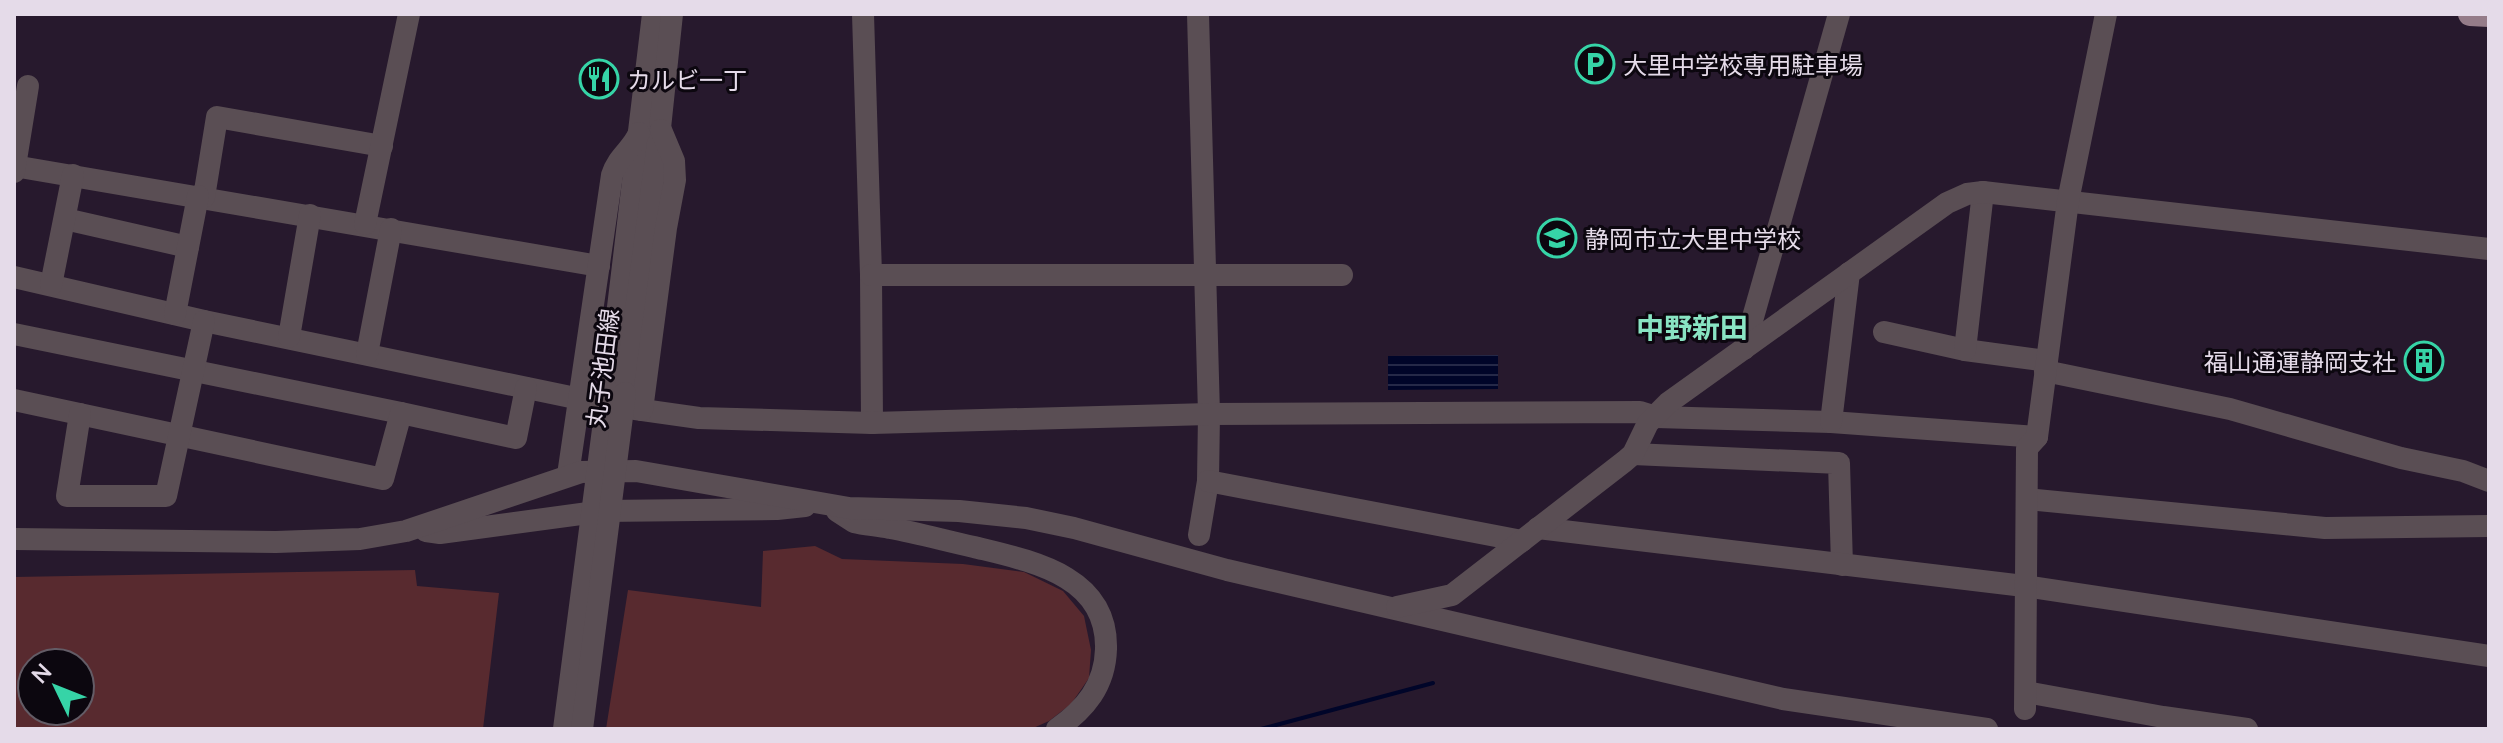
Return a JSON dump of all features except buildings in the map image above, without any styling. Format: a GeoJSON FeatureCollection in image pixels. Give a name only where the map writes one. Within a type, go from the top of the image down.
{"type":"FeatureCollection","features":[{"type":"Feature","properties":{"kind":"main road"},"geometry":{"type":"LineString","coordinates":[[2470,14],[2489,15]]}},
{"type":"Feature","properties":{"kind":"street"},"geometry":{"type":"LineString","coordinates":[[365,224],[409,14]]}},
{"type":"Feature","properties":{"kind":"street","name":"丸子池田線"},"geometry":{"type":"LineString","coordinates":[[582,729],[649,138],[653,14]]}},
{"type":"Feature","properties":{"kind":"street","name":"丸子池田線"},"geometry":{"type":"LineString","coordinates":[[564,729],[649,138],[672,14]]}},
{"type":"Feature","properties":{"kind":"street"},"geometry":{"type":"LineString","coordinates":[[863,14],[872,423]]}},
{"type":"Feature","properties":{"kind":"street"},"geometry":{"type":"LineString","coordinates":[[1198,14],[1209,414],[1208,481],[1199,535]]}},
{"type":"Feature","properties":{"kind":"street"},"geometry":{"type":"LineString","coordinates":[[1744,349],[1839,14]]}},
{"type":"Feature","properties":{"kind":"street"},"geometry":{"type":"LineString","coordinates":[[2106,14],[2068,201],[2037,437],[2027,448],[2024,586],[2026,700],[2247,729]]}},
{"type":"Feature","properties":{"kind":"street"},"geometry":{"type":"LineString","coordinates":[[28,86],[14,168],[73,175],[599,266]]}},
{"type":"Feature","properties":{"kind":"street"},"geometry":{"type":"LineString","coordinates":[[175,314],[217,117],[382,146]]}},
{"type":"Feature","properties":{"kind":"street"},"geometry":{"type":"LineString","coordinates":[[568,475],[612,175],[617,161],[635,142],[649,138],[674,161],[675,180],[642,410]]}},
{"type":"Feature","properties":{"kind":"street"},"geometry":{"type":"LineString","coordinates":[[51,285],[73,175]]}},
{"type":"Feature","properties":{"kind":"street"},"geometry":{"type":"LineString","coordinates":[[1965,350],[1983,192]]}},
{"type":"Feature","properties":{"kind":"street"},"geometry":{"type":"LineString","coordinates":[[1390,608],[1452,595],[1633,454],[1648,423],[1668,403],[1947,203],[1967,194],[1983,192],[2489,249]]}},
{"type":"Feature","properties":{"kind":"street"},"geometry":{"type":"LineString","coordinates":[[289,337],[310,215]]}},
{"type":"Feature","properties":{"kind":"street"},"geometry":{"type":"LineString","coordinates":[[65,219],[188,247]]}},
{"type":"Feature","properties":{"kind":"street"},"geometry":{"type":"LineString","coordinates":[[367,354],[391,229]]}},
{"type":"Feature","properties":{"kind":"street"},"geometry":{"type":"LineString","coordinates":[[1831,422],[1849,273]]}},
{"type":"Feature","properties":{"kind":"street"},"geometry":{"type":"LineString","coordinates":[[871,275],[1342,275]]}},
{"type":"Feature","properties":{"kind":"street"},"geometry":{"type":"LineString","coordinates":[[14,277],[204,321],[526,388],[699,418],[872,423],[1209,414],[1640,412],[1656,417],[1831,422],[2037,437]]}},
{"type":"Feature","properties":{"kind":"street"},"geometry":{"type":"LineString","coordinates":[[80,414],[67,496],[166,496],[204,321]]}},
{"type":"Feature","properties":{"kind":"street"},"geometry":{"type":"LineString","coordinates":[[1884,332],[2230,409],[2401,458],[2463,471],[2489,481]]}},
{"type":"Feature","properties":{"kind":"street"},"geometry":{"type":"LineString","coordinates":[[14,334],[516,438],[526,388]]}},
{"type":"Feature","properties":{"kind":"street"},"geometry":{"type":"LineString","coordinates":[[14,400],[383,479],[401,413]]}},
{"type":"Feature","properties":{"kind":"street"},"geometry":{"type":"LineString","coordinates":[[1633,454],[1839,463],[1842,565]]}},
{"type":"Feature","properties":{"kind":"street"},"geometry":{"type":"LineString","coordinates":[[14,539],[276,542],[360,539],[413,529],[568,475],[636,471],[849,508],[959,511],[1026,518],[1227,570],[1783,699],[1987,729]]}},
{"type":"Feature","properties":{"kind":"street"},"geometry":{"type":"LineString","coordinates":[[1208,481],[1530,534],[2024,586],[2489,656]]}},
{"type":"Feature","properties":{"kind":"street"},"geometry":{"type":"LineString","coordinates":[[2027,499],[2325,528],[2489,526]]}},
{"type":"Feature","properties":{"kind":"street"},"geometry":{"type":"LineString","coordinates":[[413,529],[440,533],[603,511],[777,509],[825,504],[854,522],[1049,567],[1090,598],[1102,620],[1106,644],[1105,664],[1099,684],[1086,704],[1057,729]]}},
{"type":"Feature","properties":{"kind":"shaded area"},"geometry":{"type":"Polygon","coordinates":[[[815,546],[842,559],[963,564],[1024,572],[1063,591],[1084,616],[1091,650],[1089,678],[1071,704],[1049,721],[1031,729],[606,729],[628,590],[761,607],[763,551],[815,546]]]}},
{"type":"Feature","properties":{"kind":"shaded area"},"geometry":{"type":"Polygon","coordinates":[[[415,570],[417,586],[499,593],[483,729],[14,729],[14,577],[415,570]]]}},
{"type":"Feature","properties":{"kind":"water"},"geometry":{"type":"Polygon","coordinates":[[[1498,355],[1498,389],[1388,390],[1388,356],[1498,355]]]}},
{"type":"Feature","properties":{"kind":"waterway"},"geometry":{"type":"LineString","coordinates":[[1261,729],[1433,683]]}},
{"type":"Feature","properties":{"kind":"place","name":"大里中学校専用駐車場"},"geometry":{"type":"Point","coordinates":[1595,64]}},
{"type":"Feature","properties":{"kind":"place","name":"カルビ一丁"},"geometry":{"type":"Point","coordinates":[599,79]}},
{"type":"Feature","properties":{"kind":"place","name":"静岡市立大里中学校"},"geometry":{"type":"Point","coordinates":[1557,238]}},
{"type":"Feature","properties":{"kind":"place","name":"福山通運静岡支社"},"geometry":{"type":"Point","coordinates":[2424,361]}},
{"type":"Feature","properties":{"kind":"district","name":"中野新田"},"geometry":{"type":"Point","coordinates":[1692,327]}}]}
